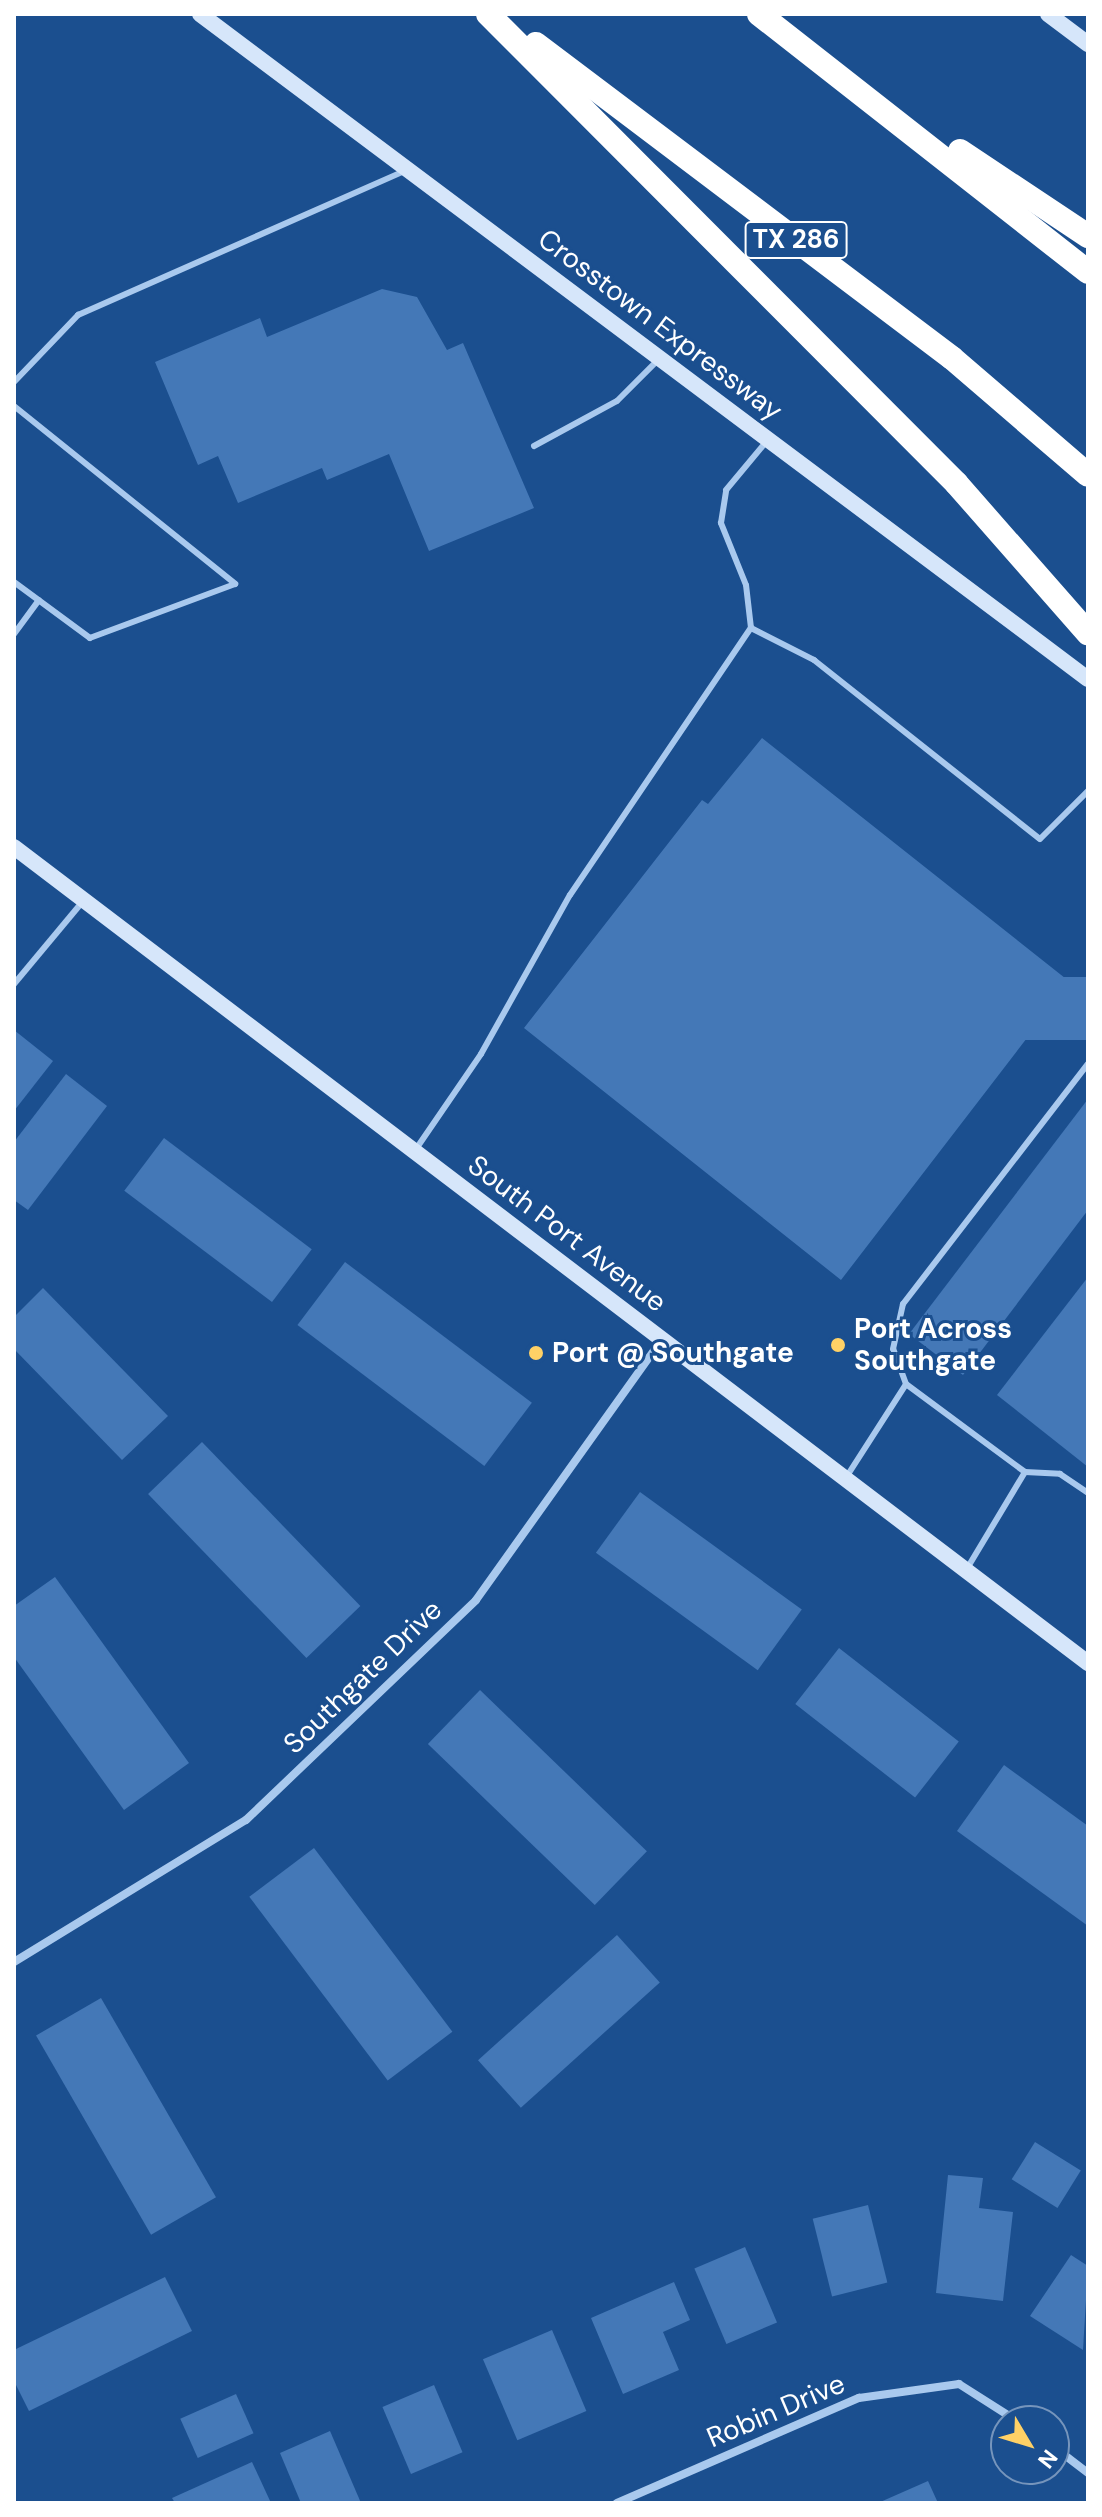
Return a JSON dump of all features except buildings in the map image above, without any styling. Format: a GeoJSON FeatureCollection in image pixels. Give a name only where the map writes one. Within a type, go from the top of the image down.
{"type":"FeatureCollection","features":[{"type":"Feature","properties":{"kind":"highway"},"geometry":{"type":"LineString","coordinates":[[488,14],[956,483],[1088,633]]}},
{"type":"Feature","properties":{"kind":"highway","name":"TX 286"},"geometry":{"type":"LineString","coordinates":[[496,14],[952,358],[1088,475]]}},
{"type":"Feature","properties":{"kind":"highway"},"geometry":{"type":"LineString","coordinates":[[759,14],[840,72],[1088,236]]}},
{"type":"Feature","properties":{"kind":"highway"},"geometry":{"type":"LineString","coordinates":[[840,72],[1088,272]]}},
{"type":"Feature","properties":{"kind":"main road","name":"Crosstown Expressway"},"geometry":{"type":"LineString","coordinates":[[200,14],[657,361],[1088,679]]}},
{"type":"Feature","properties":{"kind":"main road"},"geometry":{"type":"LineString","coordinates":[[1048,14],[1088,44]]}},
{"type":"Feature","properties":{"kind":"main road"},"geometry":{"type":"LineString","coordinates":[[1063,14],[1071,30]]}},
{"type":"Feature","properties":{"kind":"main road","name":"South Port Avenue"},"geometry":{"type":"LineString","coordinates":[[14,847],[1088,1663]]}},
{"type":"Feature","properties":{"kind":"street","name":"Southgate Drive"},"geometry":{"type":"LineString","coordinates":[[14,1962],[246,1820],[464,1611],[662,1339]]}},
{"type":"Feature","properties":{"kind":"street","name":"Robin Drive"},"geometry":{"type":"LineString","coordinates":[[617,2503],[859,2398],[959,2384],[992,2405]]}},
{"type":"Feature","properties":{"kind":"street"},"geometry":{"type":"LineString","coordinates":[[1070,2459],[1088,2473]]}},
{"type":"Feature","properties":{"kind":"lane"},"geometry":{"type":"LineString","coordinates":[[14,382],[78,315],[406,170]]}},
{"type":"Feature","properties":{"kind":"lane"},"geometry":{"type":"LineString","coordinates":[[534,446],[617,401],[657,361]]}},
{"type":"Feature","properties":{"kind":"lane"},"geometry":{"type":"LineString","coordinates":[[14,406],[235,584],[90,638],[14,582]]}},
{"type":"Feature","properties":{"kind":"lane"},"geometry":{"type":"LineString","coordinates":[[414,1152],[481,1054],[570,895],[751,628],[746,585],[721,523],[726,490],[766,442]]}},
{"type":"Feature","properties":{"kind":"lane"},"geometry":{"type":"LineString","coordinates":[[14,634],[39,600]]}},
{"type":"Feature","properties":{"kind":"lane"},"geometry":{"type":"LineString","coordinates":[[751,628],[814,660],[1040,839],[1088,791]]}},
{"type":"Feature","properties":{"kind":"lane"},"geometry":{"type":"LineString","coordinates":[[14,984],[84,900]]}},
{"type":"Feature","properties":{"kind":"lane"},"geometry":{"type":"LineString","coordinates":[[1088,1064],[903,1304],[893,1349],[906,1384],[1025,1472],[1060,1474],[1088,1493]]}},
{"type":"Feature","properties":{"kind":"lane"},"geometry":{"type":"LineString","coordinates":[[846,1479],[906,1384]]}},
{"type":"Feature","properties":{"kind":"lane"},"geometry":{"type":"LineString","coordinates":[[966,1570],[1025,1472]]}},
{"type":"Feature","properties":{"kind":"place","name":"Port Across Southgate"},"geometry":{"type":"Point","coordinates":[838,1345]}},
{"type":"Feature","properties":{"kind":"place","name":"Port @ Southgate"},"geometry":{"type":"Point","coordinates":[536,1353]}}]}
